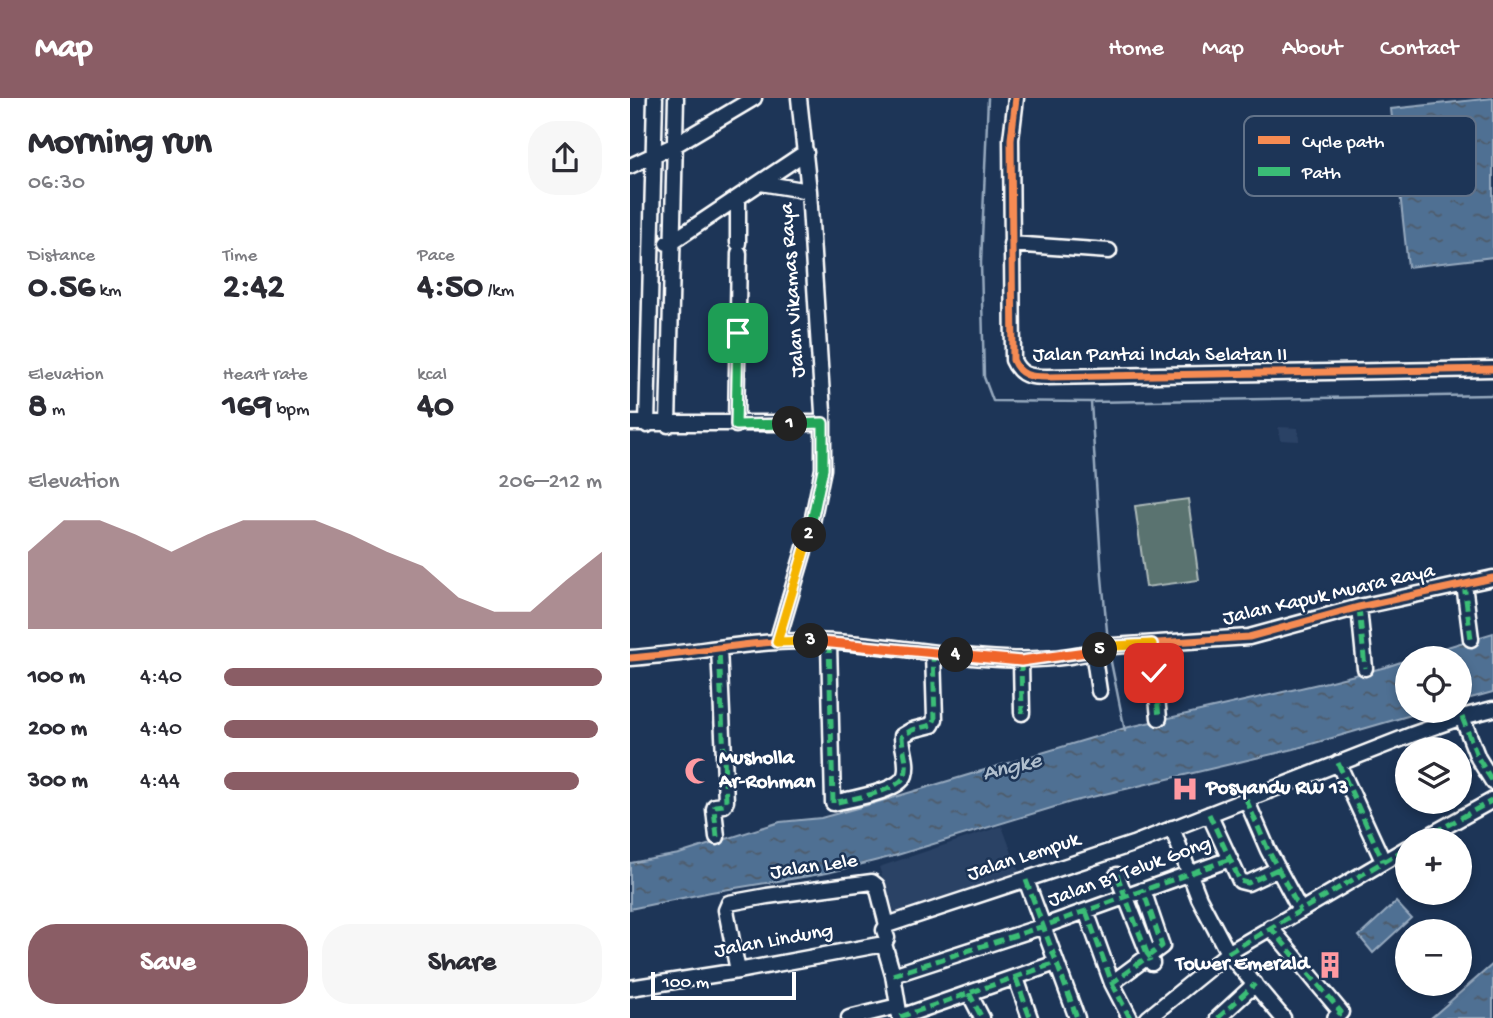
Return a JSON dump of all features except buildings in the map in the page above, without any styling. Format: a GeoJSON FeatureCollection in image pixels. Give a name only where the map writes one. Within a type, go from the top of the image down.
{"type":"FeatureCollection","features":[{"type":"Feature","properties":{"kind":"street"},"geometry":{"type":"LineString","coordinates":[[655,98],[664,150],[658,425]]}},
{"type":"Feature","properties":{"kind":"street"},"geometry":{"type":"LineString","coordinates":[[663,243],[664,150],[676,98]]}},
{"type":"Feature","properties":{"kind":"street"},"geometry":{"type":"LineString","coordinates":[[630,166],[664,150],[754,98]]}},
{"type":"Feature","properties":{"kind":"street","name":"Jalan Vikamas Raya"},"geometry":{"type":"LineString","coordinates":[[777,642],[816,507],[823,469],[823,423],[809,191],[799,98]]}},
{"type":"Feature","properties":{"kind":"street","name":"Jalan Pantai Indah Selatan II"},"geometry":{"type":"LineString","coordinates":[[1016,98],[1011,139],[1013,360],[1021,372],[1032,377],[1493,369]]}},
{"type":"Feature","properties":{"kind":"street"},"geometry":{"type":"LineString","coordinates":[[663,243],[738,198],[806,152]]}},
{"type":"Feature","properties":{"kind":"street"},"geometry":{"type":"LineString","coordinates":[[761,183],[809,191]]}},
{"type":"Feature","properties":{"kind":"street"},"geometry":{"type":"LineString","coordinates":[[736,425],[738,198]]}},
{"type":"Feature","properties":{"kind":"street"},"geometry":{"type":"LineString","coordinates":[[1011,244],[1109,251]]}},
{"type":"Feature","properties":{"kind":"street"},"geometry":{"type":"LineString","coordinates":[[630,423],[823,423]]}},
{"type":"Feature","properties":{"kind":"street","name":"Jalan Kapuk Muara Raya"},"geometry":{"type":"LineString","coordinates":[[630,658],[808,641],[1021,661],[1104,649],[1249,637],[1359,607],[1493,578]]}},
{"type":"Feature","properties":{"kind":"street"},"geometry":{"type":"LineString","coordinates":[[1464,584],[1471,639]]}},
{"type":"Feature","properties":{"kind":"street"},"geometry":{"type":"LineString","coordinates":[[1359,607],[1365,667]]}},
{"type":"Feature","properties":{"kind":"street"},"geometry":{"type":"LineString","coordinates":[[829,643],[833,803],[887,789],[899,784],[904,777],[906,759],[902,736],[932,724],[935,719],[933,653]]}},
{"type":"Feature","properties":{"kind":"street"},"geometry":{"type":"LineString","coordinates":[[1152,644],[1158,718]]}},
{"type":"Feature","properties":{"kind":"street"},"geometry":{"type":"LineString","coordinates":[[718,838],[714,809],[726,801],[719,648]]}},
{"type":"Feature","properties":{"kind":"street"},"geometry":{"type":"LineString","coordinates":[[1098,691],[1104,649]]}},
{"type":"Feature","properties":{"kind":"street"},"geometry":{"type":"LineString","coordinates":[[1021,661],[1022,713]]}},
{"type":"Feature","properties":{"kind":"street","name":"Jalan Lempuk"},"geometry":{"type":"LineString","coordinates":[[1472,714],[1493,709]]}},
{"type":"Feature","properties":{"kind":"street","name":"Jalan Lempuk"},"geometry":{"type":"LineString","coordinates":[[887,925],[1133,844],[1446,723]]}},
{"type":"Feature","properties":{"kind":"street"},"geometry":{"type":"LineString","coordinates":[[1464,723],[1478,758],[1493,782]]}},
{"type":"Feature","properties":{"kind":"street"},"geometry":{"type":"LineString","coordinates":[[1338,763],[1383,861]]}},
{"type":"Feature","properties":{"kind":"street"},"geometry":{"type":"LineString","coordinates":[[1246,799],[1278,869],[1300,909]]}},
{"type":"Feature","properties":{"kind":"street"},"geometry":{"type":"LineString","coordinates":[[1443,828],[1493,800]]}},
{"type":"Feature","properties":{"kind":"street"},"geometry":{"type":"LineString","coordinates":[[1209,814],[1240,881],[1244,884],[1278,869]]}},
{"type":"Feature","properties":{"kind":"street"},"geometry":{"type":"LineString","coordinates":[[1172,828],[1199,898],[1228,953],[1283,1018]]}},
{"type":"Feature","properties":{"kind":"street"},"geometry":{"type":"LineString","coordinates":[[1148,1018],[1228,953],[1395,854]]}},
{"type":"Feature","properties":{"kind":"street","name":"Jalan B1 Teluk Gong"},"geometry":{"type":"LineString","coordinates":[[893,975],[1044,926],[1230,859]]}},
{"type":"Feature","properties":{"kind":"street"},"geometry":{"type":"LineString","coordinates":[[1116,875],[1150,960]]}},
{"type":"Feature","properties":{"kind":"street"},"geometry":{"type":"LineString","coordinates":[[1026,880],[1077,1018]]}},
{"type":"Feature","properties":{"kind":"street","name":"Jalan Lele"},"geometry":{"type":"LineString","coordinates":[[738,971],[726,910],[729,903],[872,882],[877,886],[887,925],[884,930],[887,938],[884,944],[893,975],[899,1014]]}},
{"type":"Feature","properties":{"kind":"street"},"geometry":{"type":"LineString","coordinates":[[1112,983],[1150,960],[1162,946],[1143,890]]}},
{"type":"Feature","properties":{"kind":"street"},"geometry":{"type":"LineString","coordinates":[[1086,911],[1112,983],[1130,1018]]}},
{"type":"Feature","properties":{"kind":"street"},"geometry":{"type":"LineString","coordinates":[[1270,927],[1338,1015]]}},
{"type":"Feature","properties":{"kind":"street","name":"Jalan Lindung"},"geometry":{"type":"LineString","coordinates":[[630,988],[884,944]]}},
{"type":"Feature","properties":{"kind":"street"},"geometry":{"type":"LineString","coordinates":[[849,1018],[899,1014],[1056,963]]}},
{"type":"Feature","properties":{"kind":"street"},"geometry":{"type":"LineString","coordinates":[[1016,978],[1030,1018]]}},
{"type":"Feature","properties":{"kind":"street"},"geometry":{"type":"LineString","coordinates":[[1218,1018],[1255,984]]}},
{"type":"Feature","properties":{"kind":"street"},"geometry":{"type":"LineString","coordinates":[[969,993],[982,1018]]}},
{"type":"Feature","properties":{"kind":"shaded area"},"geometry":{"type":"Polygon","coordinates":[[[1278,427],[1298,428],[1299,441],[1280,440],[1278,427]]]}},
{"type":"Feature","properties":{"kind":"shaded area"},"geometry":{"type":"Polygon","coordinates":[[[1002,826],[1023,883],[899,925],[879,867],[1002,826]]]}},
{"type":"Feature","properties":{"kind":"green space"},"geometry":{"type":"Polygon","coordinates":[[[1188,499],[1199,580],[1146,587],[1135,506],[1188,499]]]}},
{"type":"Feature","properties":{"kind":"water"},"geometry":{"type":"Polygon","coordinates":[[[1493,98],[1493,257],[1408,267],[1400,196],[1476,196],[1476,116],[1392,116],[1391,109],[1493,98]]]}},
{"type":"Feature","properties":{"kind":"water"},"geometry":{"type":"Polygon","coordinates":[[[1493,633],[1493,692],[1472,698],[1472,646],[1450,646],[1493,633]]]}},
{"type":"Feature","properties":{"kind":"water","name":"Angke"},"geometry":{"type":"Polygon","coordinates":[[[1395,664],[1395,720],[1294,749],[1071,802],[894,856],[827,873],[711,892],[630,909],[630,863],[679,854],[780,822],[821,818],[1125,728],[1395,664]]]}},
{"type":"Feature","properties":{"kind":"water"},"geometry":{"type":"Polygon","coordinates":[[[1395,903],[1411,918],[1395,919],[1395,933],[1373,953],[1359,936],[1395,903]]]}},
{"type":"Feature","properties":{"kind":"water"},"geometry":{"type":"Polygon","coordinates":[[[1493,964],[1493,1018],[1431,1018],[1456,996],[1472,996],[1472,982],[1493,964]]]}},
{"type":"Feature","properties":{"kind":"waterway"},"geometry":{"type":"LineString","coordinates":[[988,98],[981,263],[984,377],[993,401],[1091,402],[1108,642]]}},
{"type":"Feature","properties":{"kind":"waterway"},"geometry":{"type":"LineString","coordinates":[[1091,402],[1493,395]]}},
{"type":"Feature","properties":{"kind":"waterway"},"geometry":{"type":"LineString","coordinates":[[1109,652],[1125,731]]}},
{"type":"Feature","properties":{"kind":"marked path"},"geometry":{"type":"LineString","coordinates":[[1464,584],[1471,639]]}},
{"type":"Feature","properties":{"kind":"marked path"},"geometry":{"type":"LineString","coordinates":[[1359,607],[1365,668]]}},
{"type":"Feature","properties":{"kind":"marked path"},"geometry":{"type":"LineString","coordinates":[[829,643],[833,803],[884,790],[901,781],[906,765],[902,736],[912,730],[932,725],[935,719],[933,653]]}},
{"type":"Feature","properties":{"kind":"marked path"},"geometry":{"type":"LineString","coordinates":[[1152,644],[1159,718]]}},
{"type":"Feature","properties":{"kind":"marked path"},"geometry":{"type":"LineString","coordinates":[[717,837],[714,809],[715,806],[724,805],[726,801],[719,648]]}},
{"type":"Feature","properties":{"kind":"marked path"},"geometry":{"type":"LineString","coordinates":[[1021,661],[1022,713]]}},
{"type":"Feature","properties":{"kind":"marked path"},"geometry":{"type":"LineString","coordinates":[[1464,723],[1478,758],[1493,782]]}},
{"type":"Feature","properties":{"kind":"marked path"},"geometry":{"type":"LineString","coordinates":[[1338,763],[1383,861]]}},
{"type":"Feature","properties":{"kind":"marked path"},"geometry":{"type":"LineString","coordinates":[[1246,799],[1268,850],[1300,910]]}},
{"type":"Feature","properties":{"kind":"marked path"},"geometry":{"type":"LineString","coordinates":[[1443,828],[1493,800]]}},
{"type":"Feature","properties":{"kind":"marked path"},"geometry":{"type":"LineString","coordinates":[[1209,814],[1240,881],[1248,883],[1278,869]]}},
{"type":"Feature","properties":{"kind":"marked path"},"geometry":{"type":"LineString","coordinates":[[1228,953],[1395,855]]}},
{"type":"Feature","properties":{"kind":"marked path"},"geometry":{"type":"LineString","coordinates":[[893,975],[1044,926],[1230,859]]}},
{"type":"Feature","properties":{"kind":"marked path"},"geometry":{"type":"LineString","coordinates":[[1117,875],[1150,961]]}},
{"type":"Feature","properties":{"kind":"marked path"},"geometry":{"type":"LineString","coordinates":[[1026,880],[1077,1018]]}},
{"type":"Feature","properties":{"kind":"marked path"},"geometry":{"type":"LineString","coordinates":[[1086,911],[1112,983],[1162,946],[1143,890]]}},
{"type":"Feature","properties":{"kind":"marked path"},"geometry":{"type":"LineString","coordinates":[[1270,927],[1341,1012],[1335,1018]]}},
{"type":"Feature","properties":{"kind":"marked path"},"geometry":{"type":"LineString","coordinates":[[900,1017],[1056,963]]}},
{"type":"Feature","properties":{"kind":"marked path"},"geometry":{"type":"LineString","coordinates":[[1016,978],[1030,1018]]}},
{"type":"Feature","properties":{"kind":"marked path"},"geometry":{"type":"LineString","coordinates":[[1112,983],[1130,1018]]}},
{"type":"Feature","properties":{"kind":"marked path"},"geometry":{"type":"LineString","coordinates":[[1218,1018],[1255,984]]}},
{"type":"Feature","properties":{"kind":"marked path"},"geometry":{"type":"LineString","coordinates":[[969,993],[982,1018]]}},
{"type":"Feature","properties":{"kind":"cycle path"},"geometry":{"type":"LineString","coordinates":[[1016,98],[1011,139],[1013,360],[1022,372],[1031,376],[1047,377],[1493,369]]}},
{"type":"Feature","properties":{"kind":"cycle path"},"geometry":{"type":"LineString","coordinates":[[630,658],[762,643],[806,641],[883,646],[960,656],[1037,659],[1075,655],[1113,646],[1249,637],[1359,607],[1493,578]]}},
{"type":"Feature","properties":{"kind":"place","name":"Musholla Ar-Rohman"},"geometry":{"type":"Point","coordinates":[698,771]}},
{"type":"Feature","properties":{"kind":"place","name":"Posyandu RW 13"},"geometry":{"type":"Point","coordinates":[1185,789]}},
{"type":"Feature","properties":{"kind":"place","name":"Tower Emerald"},"geometry":{"type":"Point","coordinates":[1330,965]}},
{"type":"Feature","properties":{"kind":"route"},"geometry":{"type":"LineString","coordinates":[[738,333],[736,425],[823,423],[823,469],[818,497],[777,642],[808,641],[1021,661],[1099,651],[1114,646],[1152,644],[1154,673]]}}]}
